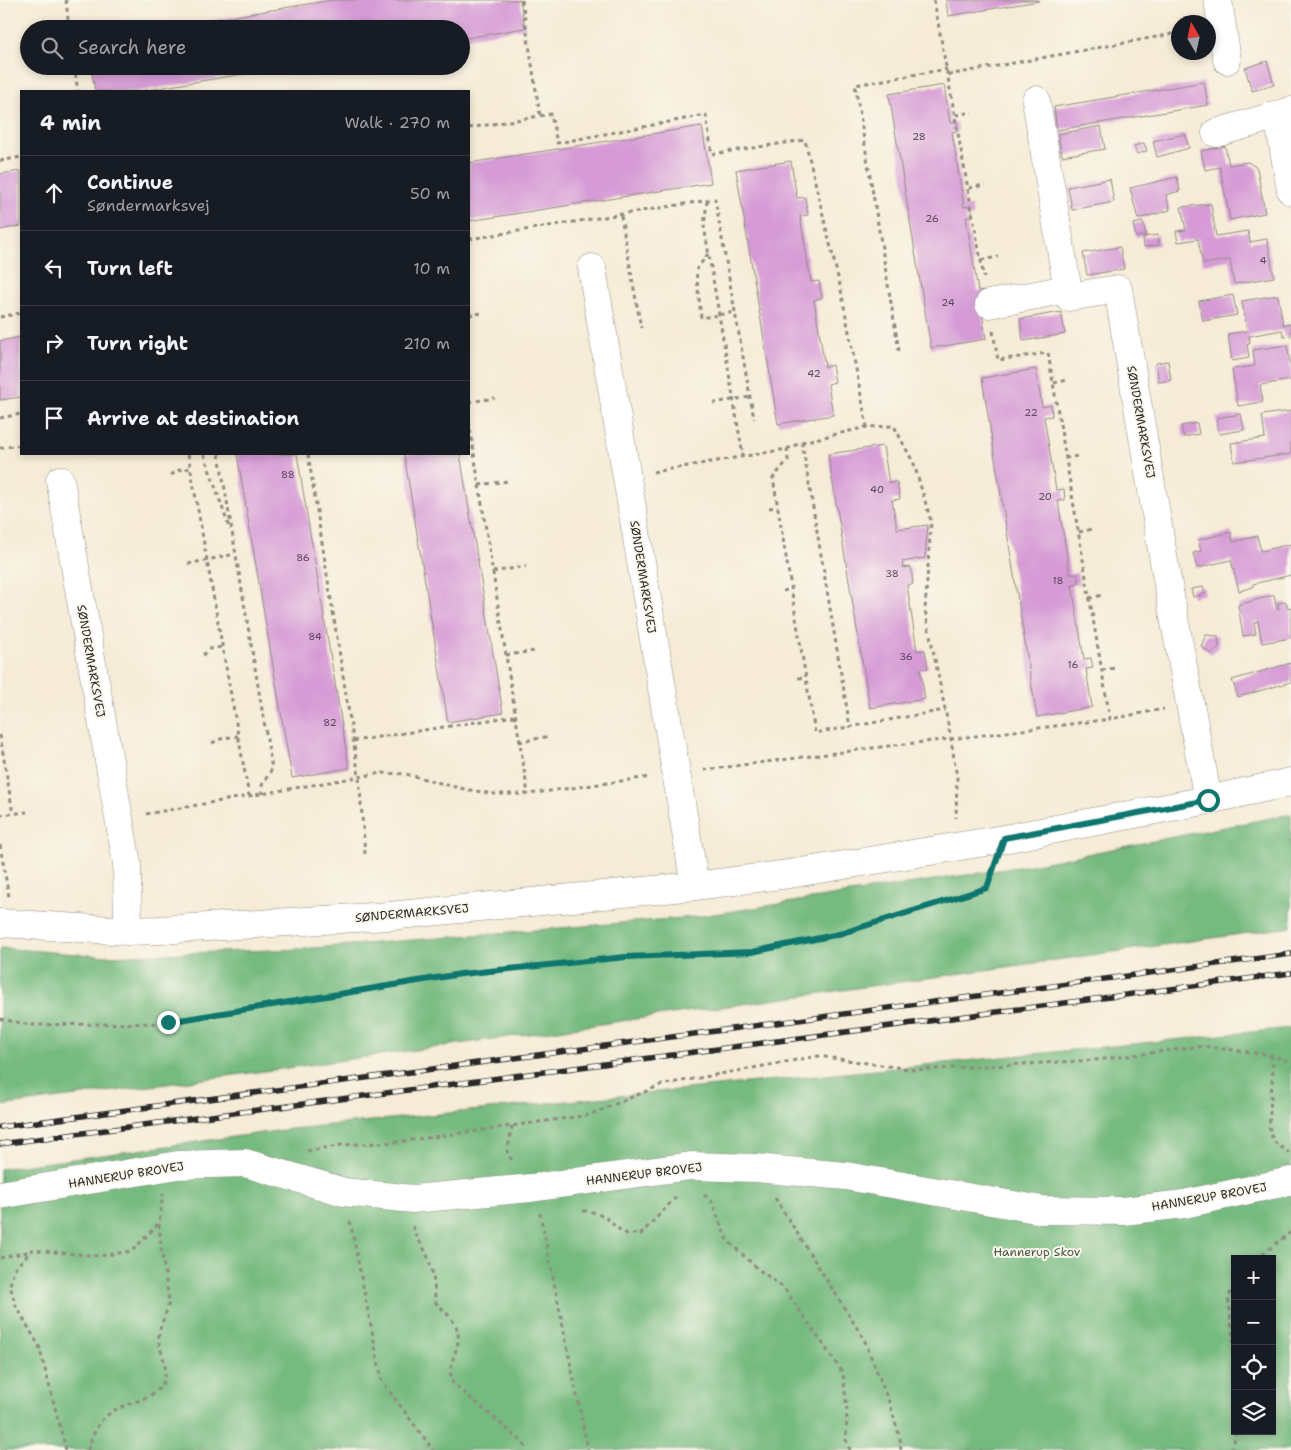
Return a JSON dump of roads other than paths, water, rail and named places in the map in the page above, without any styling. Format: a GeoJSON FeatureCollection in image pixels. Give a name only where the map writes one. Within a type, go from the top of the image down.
{"type":"FeatureCollection","features":[{"type":"Feature","properties":{"kind":"street"},"geometry":{"type":"LineString","coordinates":[[1218,0],[1227,60]]}},
{"type":"Feature","properties":{"kind":"street"},"geometry":{"type":"LineString","coordinates":[[989,304],[1067,289],[1036,100]]}},
{"type":"Feature","properties":{"kind":"street"},"geometry":{"type":"LineString","coordinates":[[1216,133],[1284,113],[1291,192]]}},
{"type":"Feature","properties":{"kind":"street","name":"SØNDERMARKSVEJ"},"geometry":{"type":"LineString","coordinates":[[592,268],[695,886]]}},
{"type":"Feature","properties":{"kind":"street","name":"SØNDERMARKSVEJ"},"geometry":{"type":"LineString","coordinates":[[1067,289],[1069,297],[1118,289],[1189,704],[1208,800]]}},
{"type":"Feature","properties":{"kind":"street","name":"SØNDERMARKSVEJ"},"geometry":{"type":"LineString","coordinates":[[60,480],[127,864],[128,931]]}},
{"type":"Feature","properties":{"kind":"street","name":"SØNDERMARKSVEJ"},"geometry":{"type":"LineString","coordinates":[[7,924],[128,931],[158,930],[389,916],[695,886],[789,874],[955,847],[1208,800],[1291,782]]}},
{"type":"Feature","properties":{"kind":"street","name":"HANNERUP BROVEJ"},"geometry":{"type":"LineString","coordinates":[[0,1195],[178,1165],[245,1163],[344,1192],[407,1199],[531,1188],[691,1166],[755,1168],[846,1176],[1042,1210],[1123,1211],[1184,1204],[1291,1181]]}},
{"type":"Feature","properties":{"kind":"railway"},"geometry":{"type":"LineString","coordinates":[[0,1127],[1291,954]]}},
{"type":"Feature","properties":{"kind":"railway"},"geometry":{"type":"LineString","coordinates":[[0,1144],[1291,973]]}},
{"type":"Feature","properties":{"kind":"park label","name":"Hannerup Skov"},"geometry":{"type":"Point","coordinates":[1037,1252]}}]}
